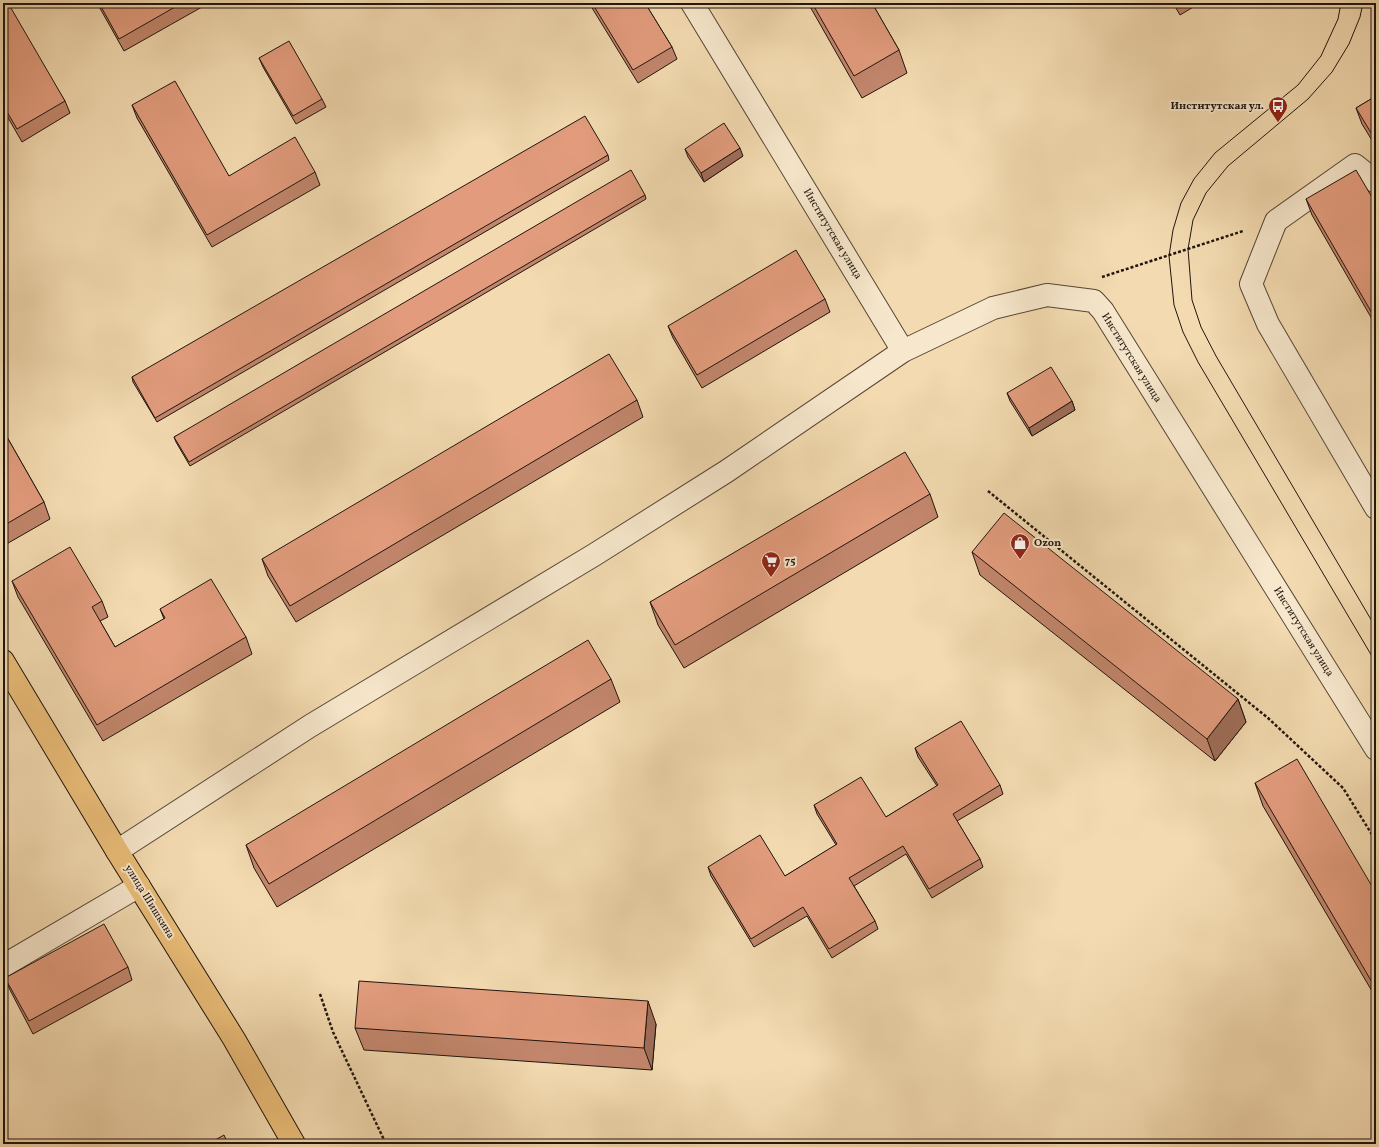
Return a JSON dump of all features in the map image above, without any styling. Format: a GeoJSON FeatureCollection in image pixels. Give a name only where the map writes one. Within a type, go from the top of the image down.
{"type":"FeatureCollection","features":[{"type":"Feature","properties":{"kind":"main road","name":"улица Шишкина"},"geometry":{"type":"LineString","coordinates":[[3,661],[117,851],[238,1045],[294,1144]]}},
{"type":"Feature","properties":{"kind":"street","name":"Институтская улица"},"geometry":{"type":"LineString","coordinates":[[692,3],[903,351],[993,308],[1047,295],[1094,302],[1103,311],[1376,749]]}},
{"type":"Feature","properties":{"kind":"street"},"geometry":{"type":"LineString","coordinates":[[1376,182],[1356,165],[1276,221],[1251,284],[1268,324],[1376,508]]}},
{"type":"Feature","properties":{"kind":"street"},"geometry":{"type":"LineString","coordinates":[[117,851],[310,726],[587,559],[720,475],[903,351]]}},
{"type":"Feature","properties":{"kind":"street"},"geometry":{"type":"LineString","coordinates":[[3,966],[139,886]]}},
{"type":"Feature","properties":{"kind":"path"},"geometry":{"type":"LineString","coordinates":[[1097,278],[1276,221]]}},
{"type":"Feature","properties":{"kind":"path"},"geometry":{"type":"LineString","coordinates":[[988,491],[1268,718],[1343,788],[1376,841]]}},
{"type":"Feature","properties":{"kind":"path"},"geometry":{"type":"LineString","coordinates":[[320,994],[333,1032],[386,1144]]}},
{"type":"Feature","properties":{"kind":"building"},"geometry":{"type":"Polygon","coordinates":[[[3,3],[8,3],[65,101],[17,129],[3,105],[3,3]]]}},
{"type":"Feature","properties":{"kind":"building"},"geometry":{"type":"Polygon","coordinates":[[[99,3],[182,3],[119,39],[99,3]]]}},
{"type":"Feature","properties":{"kind":"building"},"geometry":{"type":"Polygon","coordinates":[[[592,3],[645,3],[672,47],[633,70],[592,3]]]}},
{"type":"Feature","properties":{"kind":"building"},"geometry":{"type":"Polygon","coordinates":[[[812,3],[872,3],[899,50],[854,76],[812,3]]]}},
{"type":"Feature","properties":{"kind":"building"},"geometry":{"type":"Polygon","coordinates":[[[289,41],[322,99],[293,116],[259,58],[289,41]]]}},
{"type":"Feature","properties":{"kind":"building"},"geometry":{"type":"Polygon","coordinates":[[[175,81],[229,176],[295,137],[315,172],[207,235],[132,105],[175,81]]]}},
{"type":"Feature","properties":{"kind":"building"},"geometry":{"type":"Polygon","coordinates":[[[1376,96],[1376,141],[1356,108],[1376,96]]]}},
{"type":"Feature","properties":{"kind":"building"},"geometry":{"type":"Polygon","coordinates":[[[585,116],[608,155],[155,418],[132,377],[585,116]]]}},
{"type":"Feature","properties":{"kind":"building"},"geometry":{"type":"Polygon","coordinates":[[[724,123],[740,148],[701,173],[685,149],[724,123]]]}},
{"type":"Feature","properties":{"kind":"building"},"geometry":{"type":"Polygon","coordinates":[[[631,170],[645,195],[189,462],[174,437],[631,170]]]}},
{"type":"Feature","properties":{"kind":"building"},"geometry":{"type":"Polygon","coordinates":[[[1356,170],[1376,204],[1376,320],[1306,199],[1356,170]]]}},
{"type":"Feature","properties":{"kind":"building"},"geometry":{"type":"Polygon","coordinates":[[[796,250],[825,299],[697,375],[668,326],[796,250]]]}},
{"type":"Feature","properties":{"kind":"building"},"geometry":{"type":"Polygon","coordinates":[[[609,354],[637,400],[290,606],[262,559],[609,354]]]}},
{"type":"Feature","properties":{"kind":"building"},"geometry":{"type":"Polygon","coordinates":[[[1051,367],[1072,401],[1029,428],[1007,393],[1051,367]]]}},
{"type":"Feature","properties":{"kind":"building"},"geometry":{"type":"Polygon","coordinates":[[[3,430],[44,502],[3,526],[3,430]]]}},
{"type":"Feature","properties":{"kind":"building"},"geometry":{"type":"Polygon","coordinates":[[[905,452],[930,494],[675,645],[650,602],[905,452]]]}},
{"type":"Feature","properties":{"kind":"building"},"geometry":{"type":"Polygon","coordinates":[[[1004,513],[1238,699],[1207,739],[972,552],[1004,513]]]}},
{"type":"Feature","properties":{"kind":"building"},"geometry":{"type":"Polygon","coordinates":[[[70,547],[102,601],[92,607],[115,647],[165,618],[160,609],[211,579],[246,637],[97,725],[12,581],[70,547]]]}},
{"type":"Feature","properties":{"kind":"building"},"geometry":{"type":"Polygon","coordinates":[[[588,640],[611,679],[269,884],[246,845],[588,640]]]}},
{"type":"Feature","properties":{"kind":"building"},"geometry":{"type":"Polygon","coordinates":[[[961,721],[1000,785],[953,814],[980,859],[929,889],[903,846],[849,878],[875,921],[829,949],[803,907],[751,939],[708,867],[760,835],[785,876],[837,844],[814,805],[861,777],[886,817],[938,785],[915,748],[961,721]]]}},
{"type":"Feature","properties":{"kind":"building"},"geometry":{"type":"Polygon","coordinates":[[[1297,759],[1376,893],[1376,989],[1255,783],[1297,759]]]}},
{"type":"Feature","properties":{"kind":"building"},"geometry":{"type":"Polygon","coordinates":[[[104,924],[128,967],[29,1021],[5,978],[104,924]]]}},
{"type":"Feature","properties":{"kind":"building"},"geometry":{"type":"Polygon","coordinates":[[[359,981],[648,1001],[644,1048],[355,1028],[359,981]]]}},
{"type":"Feature","properties":{"kind":"building"},"geometry":{"type":"Polygon","coordinates":[[[224,1135],[228,1144],[208,1144],[224,1135]]]}},
{"type":"Feature","properties":{"kind":"tram line"},"geometry":{"type":"LineString","coordinates":[[1341,3],[1338,19],[1321,56],[1298,85],[1215,153],[1194,179],[1181,203],[1173,230],[1169,256],[1174,305],[1183,332],[1198,362],[1376,663]]}},
{"type":"Feature","properties":{"kind":"tram line"},"geometry":{"type":"LineString","coordinates":[[1363,3],[1360,17],[1349,44],[1332,72],[1308,99],[1228,166],[1206,193],[1193,220],[1188,249],[1192,300],[1201,327],[1216,356],[1376,628]]}},
{"type":"Feature","properties":{"kind":"place","name":"Институтская ул."},"geometry":{"type":"Point","coordinates":[1278,123]}},
{"type":"Feature","properties":{"kind":"place","name":"Ozon"},"geometry":{"type":"Point","coordinates":[1020,560]}},
{"type":"Feature","properties":{"kind":"place","name":"75"},"geometry":{"type":"Point","coordinates":[771,578]}}]}
